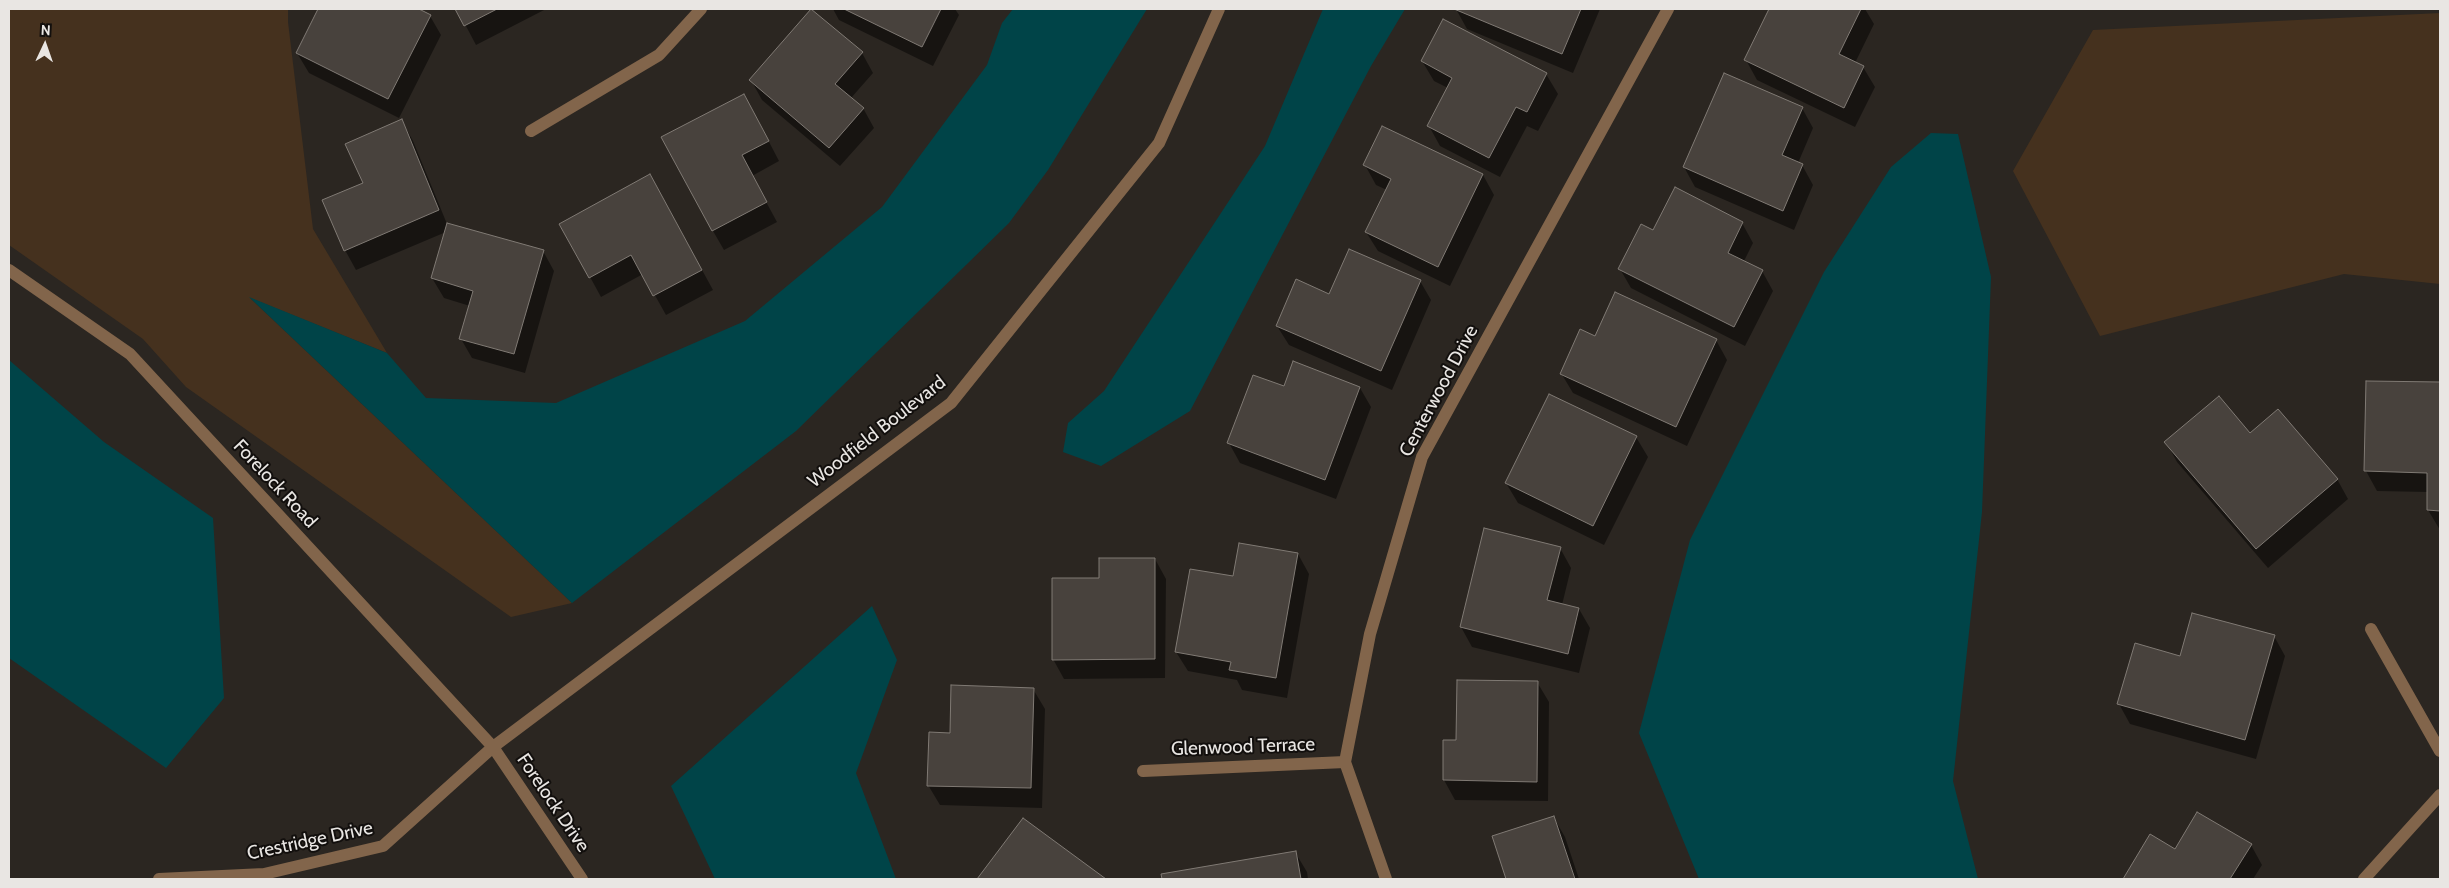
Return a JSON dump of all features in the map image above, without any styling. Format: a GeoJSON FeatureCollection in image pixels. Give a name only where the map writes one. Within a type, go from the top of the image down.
{"type":"FeatureCollection","features":[{"type":"Feature","properties":{"kind":"street"},"geometry":{"type":"LineString","coordinates":[[531,131],[659,55],[701,9]]}},
{"type":"Feature","properties":{"kind":"street","name":"Woodfield Boulevard"},"geometry":{"type":"LineString","coordinates":[[493,747],[951,403],[1159,143],[1219,9]]}},
{"type":"Feature","properties":{"kind":"street","name":"Centerwood Drive"},"geometry":{"type":"LineString","coordinates":[[1386,879],[1346,762],[1370,634],[1422,457],[1668,9]]}},
{"type":"Feature","properties":{"kind":"street","name":"Forelock Road"},"geometry":{"type":"LineString","coordinates":[[9,270],[130,354],[493,747]]}},
{"type":"Feature","properties":{"kind":"street"},"geometry":{"type":"LineString","coordinates":[[2371,629],[2440,751]]}},
{"type":"Feature","properties":{"kind":"street","name":"Crestridge Drive"},"geometry":{"type":"LineString","coordinates":[[159,879],[264,874],[383,846],[493,747]]}},
{"type":"Feature","properties":{"kind":"street","name":"Forelock Drive"},"geometry":{"type":"LineString","coordinates":[[493,747],[582,879]]}},
{"type":"Feature","properties":{"kind":"street","name":"Glenwood Terrace"},"geometry":{"type":"LineString","coordinates":[[1143,770],[1346,762]]}},
{"type":"Feature","properties":{"kind":"street"},"geometry":{"type":"LineString","coordinates":[[2364,879],[2440,795]]}},
{"type":"Feature","properties":{"kind":"shaded area"},"geometry":{"type":"Polygon","coordinates":[[[9,9],[288,9],[313,229],[387,353],[250,298],[572,603],[511,617],[186,387],[143,339],[9,245],[9,9]]]}},
{"type":"Feature","properties":{"kind":"shaded area"},"geometry":{"type":"Polygon","coordinates":[[[2440,13],[2440,284],[2344,274],[2100,336],[2013,171],[2093,30],[2440,13]]]}},
{"type":"Feature","properties":{"kind":"water"},"geometry":{"type":"Polygon","coordinates":[[[1013,9],[1147,9],[1048,170],[1009,223],[796,431],[572,603],[249,297],[387,353],[426,398],[556,403],[745,321],[882,207],[987,65],[1002,23],[1013,9]]]}},
{"type":"Feature","properties":{"kind":"water"},"geometry":{"type":"Polygon","coordinates":[[[1323,9],[1405,9],[1371,66],[1190,411],[1101,466],[1063,452],[1068,423],[1104,391],[1265,146],[1323,9]]]}},
{"type":"Feature","properties":{"kind":"water"},"geometry":{"type":"Polygon","coordinates":[[[1931,133],[1958,134],[1991,277],[1982,512],[1953,781],[1978,879],[1699,879],[1639,733],[1690,540],[1824,272],[1891,167],[1931,133]]]}},
{"type":"Feature","properties":{"kind":"water"},"geometry":{"type":"Polygon","coordinates":[[[9,360],[104,442],[213,518],[224,698],[166,768],[9,658],[9,360]]]}},
{"type":"Feature","properties":{"kind":"water"},"geometry":{"type":"Polygon","coordinates":[[[872,606],[897,660],[856,773],[896,879],[715,879],[671,786],[872,606]]]}},
{"type":"Feature","properties":{"kind":"building"},"geometry":{"type":"Polygon","coordinates":[[[318,9],[419,9],[431,15],[388,99],[296,53],[318,9]]]}},
{"type":"Feature","properties":{"kind":"building"},"geometry":{"type":"Polygon","coordinates":[[[455,9],[497,9],[464,26],[455,9]]]}},
{"type":"Feature","properties":{"kind":"building"},"geometry":{"type":"Polygon","coordinates":[[[811,9],[863,52],[835,84],[864,108],[829,148],[749,80],[811,9]]]}},
{"type":"Feature","properties":{"kind":"building"},"geometry":{"type":"Polygon","coordinates":[[[844,9],[941,9],[922,47],[844,9]]]}},
{"type":"Feature","properties":{"kind":"building"},"geometry":{"type":"Polygon","coordinates":[[[1454,9],[1581,9],[1562,54],[1454,9]]]}},
{"type":"Feature","properties":{"kind":"building"},"geometry":{"type":"Polygon","coordinates":[[[1769,9],[1861,9],[1839,54],[1864,66],[1844,108],[1744,60],[1769,9]]]}},
{"type":"Feature","properties":{"kind":"building"},"geometry":{"type":"Polygon","coordinates":[[[1443,19],[1547,73],[1527,112],[1516,107],[1489,158],[1427,126],[1452,78],[1421,61],[1443,19]]]}},
{"type":"Feature","properties":{"kind":"building"},"geometry":{"type":"Polygon","coordinates":[[[1724,73],[1803,107],[1782,155],[1803,164],[1783,211],[1683,167],[1724,73]]]}},
{"type":"Feature","properties":{"kind":"building"},"geometry":{"type":"Polygon","coordinates":[[[744,94],[769,141],[742,155],[767,202],[712,231],[661,137],[744,94]]]}},
{"type":"Feature","properties":{"kind":"building"},"geometry":{"type":"Polygon","coordinates":[[[402,119],[439,210],[344,251],[322,200],[363,183],[345,144],[402,119]]]}},
{"type":"Feature","properties":{"kind":"building"},"geometry":{"type":"Polygon","coordinates":[[[1382,126],[1483,174],[1438,267],[1365,232],[1391,179],[1363,165],[1382,126]]]}},
{"type":"Feature","properties":{"kind":"building"},"geometry":{"type":"Polygon","coordinates":[[[650,174],[702,270],[653,296],[631,255],[589,278],[559,224],[650,174]]]}},
{"type":"Feature","properties":{"kind":"building"},"geometry":{"type":"Polygon","coordinates":[[[1675,187],[1743,222],[1728,253],[1763,270],[1734,327],[1618,269],[1641,224],[1653,230],[1675,187]]]}},
{"type":"Feature","properties":{"kind":"building"},"geometry":{"type":"Polygon","coordinates":[[[447,223],[544,250],[514,354],[459,339],[473,291],[431,278],[447,223]]]}},
{"type":"Feature","properties":{"kind":"building"},"geometry":{"type":"Polygon","coordinates":[[[1349,249],[1421,280],[1381,371],[1276,326],[1296,279],[1329,294],[1349,249]]]}},
{"type":"Feature","properties":{"kind":"building"},"geometry":{"type":"Polygon","coordinates":[[[1615,292],[1717,339],[1676,427],[1560,374],[1580,329],[1595,336],[1615,292]]]}},
{"type":"Feature","properties":{"kind":"building"},"geometry":{"type":"Polygon","coordinates":[[[1293,361],[1360,387],[1325,480],[1227,443],[1253,375],[1284,386],[1293,361]]]}},
{"type":"Feature","properties":{"kind":"building"},"geometry":{"type":"Polygon","coordinates":[[[2366,381],[2440,382],[2440,511],[2427,510],[2427,473],[2364,471],[2366,381]]]}},
{"type":"Feature","properties":{"kind":"building"},"geometry":{"type":"Polygon","coordinates":[[[1549,394],[1637,436],[1593,526],[1505,483],[1549,394]]]}},
{"type":"Feature","properties":{"kind":"building"},"geometry":{"type":"Polygon","coordinates":[[[2219,396],[2250,433],[2278,409],[2338,479],[2256,549],[2164,442],[2219,396]]]}},
{"type":"Feature","properties":{"kind":"building"},"geometry":{"type":"Polygon","coordinates":[[[1484,528],[1561,547],[1547,600],[1579,608],[1568,654],[1460,627],[1484,528]]]}},
{"type":"Feature","properties":{"kind":"building"},"geometry":{"type":"Polygon","coordinates":[[[1239,543],[1298,553],[1276,678],[1229,670],[1231,662],[1175,652],[1190,569],[1233,576],[1239,543]]]}},
{"type":"Feature","properties":{"kind":"building"},"geometry":{"type":"Polygon","coordinates":[[[1099,558],[1155,558],[1155,659],[1052,660],[1052,578],[1099,578],[1099,558]]]}},
{"type":"Feature","properties":{"kind":"building"},"geometry":{"type":"Polygon","coordinates":[[[2192,613],[2275,635],[2245,740],[2117,704],[2135,643],[2180,656],[2192,613]]]}},
{"type":"Feature","properties":{"kind":"building"},"geometry":{"type":"Polygon","coordinates":[[[1457,680],[1538,681],[1537,782],[1443,780],[1443,740],[1456,740],[1457,680]]]}},
{"type":"Feature","properties":{"kind":"building"},"geometry":{"type":"Polygon","coordinates":[[[951,685],[1034,688],[1031,788],[927,786],[929,732],[950,733],[951,685]]]}},
{"type":"Feature","properties":{"kind":"building"},"geometry":{"type":"Polygon","coordinates":[[[2197,812],[2252,844],[2230,879],[2123,879],[2150,834],[2175,849],[2197,812]]]}},
{"type":"Feature","properties":{"kind":"building"},"geometry":{"type":"Polygon","coordinates":[[[1554,816],[1575,879],[1506,879],[1492,836],[1554,816]]]}},
{"type":"Feature","properties":{"kind":"building"},"geometry":{"type":"Polygon","coordinates":[[[1023,818],[1106,879],[977,879],[1023,818]]]}},
{"type":"Feature","properties":{"kind":"building"},"geometry":{"type":"Polygon","coordinates":[[[1296,851],[1301,879],[1162,879],[1161,874],[1296,851]]]}}]}
